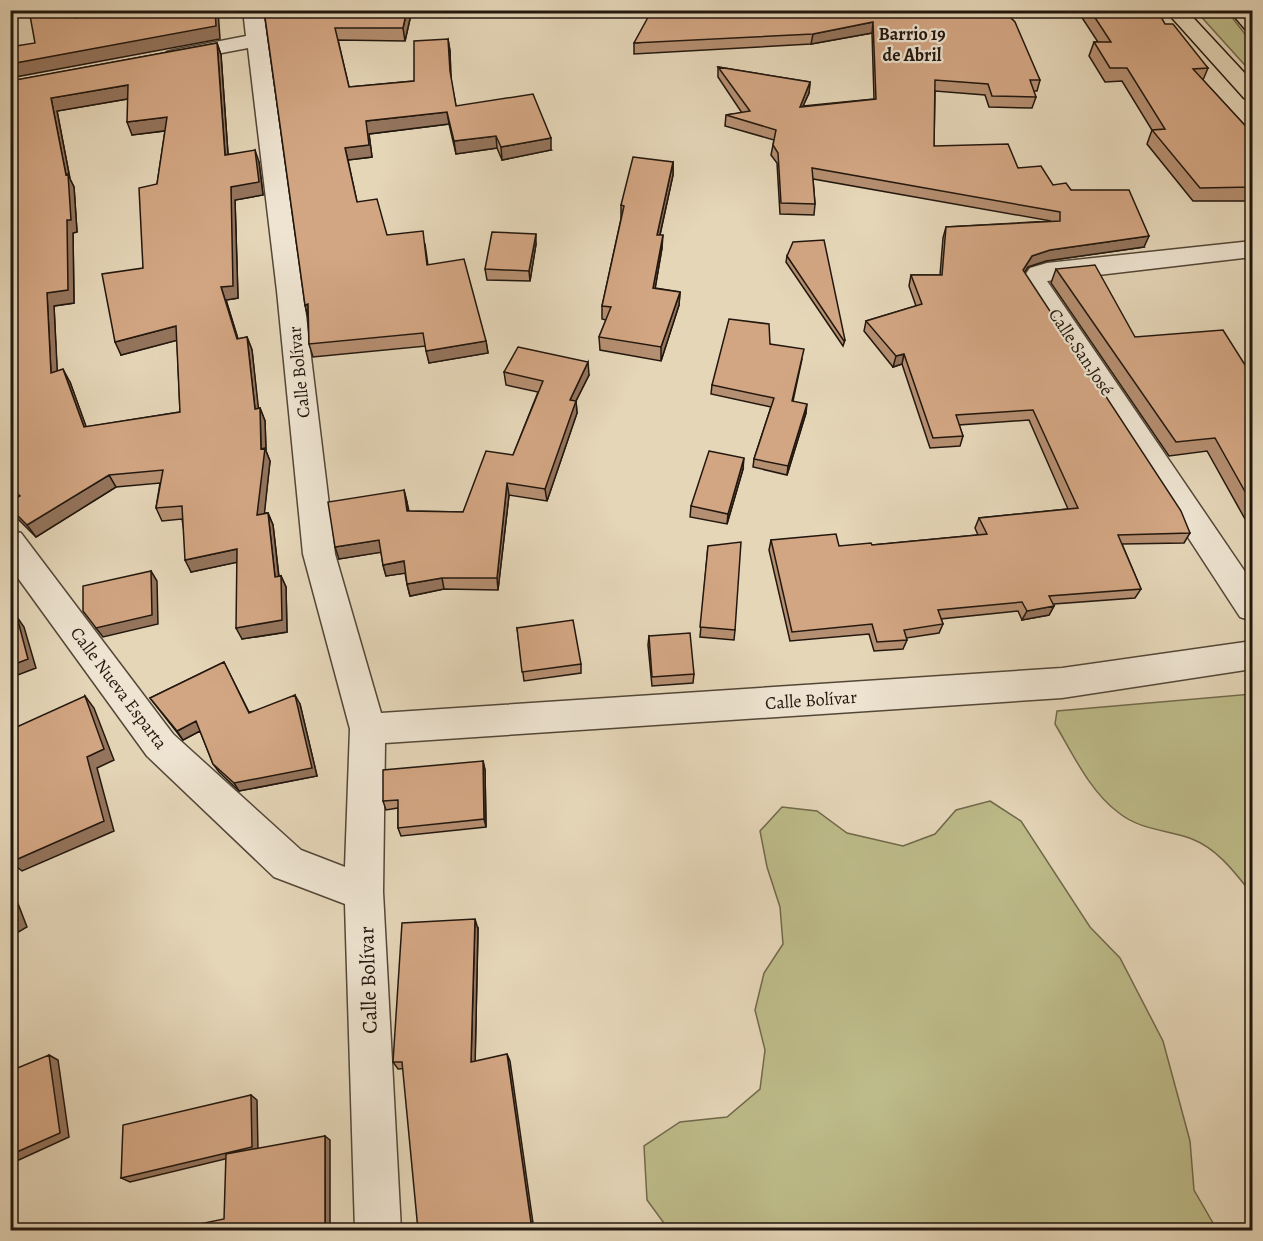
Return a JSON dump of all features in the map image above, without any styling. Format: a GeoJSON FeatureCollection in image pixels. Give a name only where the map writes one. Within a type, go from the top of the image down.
{"type":"FeatureCollection","features":[{"type":"Feature","properties":{"kind":"main road"},"geometry":{"type":"LineString","coordinates":[[1175,10],[1252,93]]}},
{"type":"Feature","properties":{"kind":"main road"},"geometry":{"type":"LineString","coordinates":[[1239,10],[1252,26]]}},
{"type":"Feature","properties":{"kind":"street"},"geometry":{"type":"LineString","coordinates":[[152,60],[255,25]]}},
{"type":"Feature","properties":{"kind":"street","name":"Calle Bolívar"},"geometry":{"type":"LineString","coordinates":[[255,25],[289,279],[319,554],[368,729],[364,892],[378,1230]]}},
{"type":"Feature","properties":{"kind":"street","name":"Calle San José"},"geometry":{"type":"LineString","coordinates":[[1252,249],[1047,271],[1039,274],[1034,281],[1252,608]]}},
{"type":"Feature","properties":{"kind":"street","name":"Calle Nueva Esparta"},"geometry":{"type":"LineString","coordinates":[[10,542],[160,745],[288,864],[364,892]]}},
{"type":"Feature","properties":{"kind":"street","name":"Calle Bolívar"},"geometry":{"type":"LineString","coordinates":[[368,729],[1062,683],[1252,655]]}},
{"type":"Feature","properties":{"kind":"shaded area"},"geometry":{"type":"Polygon","coordinates":[[[1196,11],[1227,11],[1252,43],[1252,73],[1196,11]]]}},
{"type":"Feature","properties":{"kind":"shaded area"},"geometry":{"type":"Polygon","coordinates":[[[1252,694],[1252,894],[1226,863],[1201,843],[1136,823],[1119,813],[1091,784],[1055,724],[1057,711],[1252,694]]]}},
{"type":"Feature","properties":{"kind":"shaded area"},"geometry":{"type":"Polygon","coordinates":[[[990,801],[1021,821],[1090,927],[1120,958],[1163,1041],[1190,1141],[1194,1190],[1217,1230],[669,1230],[647,1200],[644,1146],[680,1122],[727,1117],[760,1089],[765,1050],[755,1010],[764,973],[783,944],[780,907],[767,867],[760,831],[782,807],[817,811],[847,833],[903,846],[935,834],[956,810],[990,801]]]}},
{"type":"Feature","properties":{"kind":"building"},"geometry":{"type":"Polygon","coordinates":[[[29,10],[75,10],[75,18],[141,10],[215,10],[216,26],[10,64],[10,47],[35,43],[29,10]]]}},
{"type":"Feature","properties":{"kind":"building"},"geometry":{"type":"Polygon","coordinates":[[[264,10],[407,10],[403,28],[335,28],[349,87],[414,81],[414,41],[448,39],[450,71],[456,106],[533,94],[551,138],[501,147],[496,136],[454,141],[447,112],[366,121],[369,145],[345,148],[357,202],[377,199],[387,235],[423,231],[427,265],[464,259],[486,341],[426,351],[423,333],[309,344],[308,304],[305,305],[264,10]]]}},
{"type":"Feature","properties":{"kind":"building"},"geometry":{"type":"Polygon","coordinates":[[[652,10],[1003,10],[1015,22],[1040,80],[1030,80],[1036,97],[992,96],[988,84],[935,80],[934,146],[1008,144],[1018,168],[1041,166],[1053,185],[1066,183],[1071,190],[1129,190],[1149,236],[1050,250],[1032,256],[1023,270],[1181,511],[1190,533],[1118,535],[1141,589],[1049,596],[1054,606],[1027,611],[1022,602],[938,610],[943,624],[904,630],[907,640],[877,642],[872,624],[792,632],[771,540],[836,534],[839,546],[987,534],[979,518],[1078,508],[1033,410],[956,415],[963,436],[933,438],[904,354],[896,356],[866,321],[922,304],[911,275],[942,275],[946,227],[1060,221],[1060,212],[812,168],[815,204],[781,203],[778,153],[773,145],[776,130],[726,115],[750,111],[718,67],[810,82],[800,107],[876,99],[873,22],[813,34],[634,43],[652,10]]]}},
{"type":"Feature","properties":{"kind":"building"},"geometry":{"type":"Polygon","coordinates":[[[1090,10],[1157,10],[1165,24],[1173,24],[1208,68],[1193,69],[1252,133],[1252,187],[1200,188],[1152,130],[1165,129],[1127,68],[1110,68],[1094,42],[1111,42],[1090,10]]]}},
{"type":"Feature","properties":{"kind":"building"},"geometry":{"type":"Polygon","coordinates":[[[217,43],[225,155],[255,150],[259,182],[231,187],[233,286],[221,287],[237,339],[247,337],[255,409],[260,408],[261,449],[265,448],[257,515],[268,513],[275,577],[281,576],[282,620],[236,628],[237,549],[185,560],[182,506],[156,508],[163,470],[109,475],[27,525],[10,508],[10,502],[20,496],[10,487],[10,255],[12,247],[10,247],[10,81],[217,43]],[[128,85],[51,98],[66,175],[68,174],[71,220],[67,220],[68,290],[47,293],[51,373],[63,369],[84,427],[180,412],[176,326],[115,342],[102,274],[143,268],[139,188],[157,184],[167,117],[127,122],[128,85]]]}},
{"type":"Feature","properties":{"kind":"building"},"geometry":{"type":"Polygon","coordinates":[[[633,157],[673,162],[657,235],[663,235],[653,288],[680,292],[661,347],[599,337],[611,307],[602,306],[624,206],[621,205],[633,157]]]}},
{"type":"Feature","properties":{"kind":"building"},"geometry":{"type":"Polygon","coordinates":[[[492,232],[536,234],[529,271],[485,269],[492,232]]]}},
{"type":"Feature","properties":{"kind":"building"},"geometry":{"type":"Polygon","coordinates":[[[824,240],[844,341],[787,256],[793,242],[824,240]]]}},
{"type":"Feature","properties":{"kind":"building"},"geometry":{"type":"Polygon","coordinates":[[[1095,265],[1135,337],[1223,330],[1252,376],[1252,504],[1215,438],[1176,442],[1056,269],[1095,265]]]}},
{"type":"Feature","properties":{"kind":"building"},"geometry":{"type":"Polygon","coordinates":[[[729,319],[769,324],[770,344],[804,349],[792,401],[807,404],[788,466],[754,459],[774,398],[712,385],[729,319]]]}},
{"type":"Feature","properties":{"kind":"building"},"geometry":{"type":"Polygon","coordinates":[[[518,347],[588,362],[570,400],[576,401],[545,489],[507,483],[497,578],[442,578],[407,584],[404,561],[383,565],[379,540],[335,547],[328,502],[404,490],[407,511],[463,512],[486,451],[513,455],[543,381],[504,372],[518,347]]]}},
{"type":"Feature","properties":{"kind":"building"},"geometry":{"type":"Polygon","coordinates":[[[709,451],[744,458],[728,514],[691,506],[709,451]]]}},
{"type":"Feature","properties":{"kind":"building"},"geometry":{"type":"Polygon","coordinates":[[[741,542],[735,630],[700,627],[708,546],[741,542]]]}},
{"type":"Feature","properties":{"kind":"building"},"geometry":{"type":"Polygon","coordinates":[[[151,571],[152,615],[96,628],[83,611],[83,586],[151,571]]]}},
{"type":"Feature","properties":{"kind":"building"},"geometry":{"type":"Polygon","coordinates":[[[17,617],[28,659],[10,666],[10,620],[17,617]]]}},
{"type":"Feature","properties":{"kind":"building"},"geometry":{"type":"Polygon","coordinates":[[[573,620],[581,664],[522,672],[517,628],[573,620]]]}},
{"type":"Feature","properties":{"kind":"building"},"geometry":{"type":"Polygon","coordinates":[[[690,633],[694,674],[652,677],[649,636],[690,633]]]}},
{"type":"Feature","properties":{"kind":"building"},"geometry":{"type":"Polygon","coordinates":[[[224,662],[249,713],[295,695],[312,768],[234,783],[213,764],[196,721],[177,731],[150,698],[224,662]]]}},
{"type":"Feature","properties":{"kind":"building"},"geometry":{"type":"Polygon","coordinates":[[[85,696],[104,749],[87,757],[104,821],[11,862],[10,730],[85,696]]]}},
{"type":"Feature","properties":{"kind":"building"},"geometry":{"type":"Polygon","coordinates":[[[483,761],[484,819],[398,828],[398,800],[383,801],[383,770],[483,761]]]}},
{"type":"Feature","properties":{"kind":"building"},"geometry":{"type":"Polygon","coordinates":[[[10,900],[18,920],[10,924],[10,900]]]}},
{"type":"Feature","properties":{"kind":"building"},"geometry":{"type":"Polygon","coordinates":[[[475,919],[471,1062],[507,1054],[532,1230],[433,1230],[435,1226],[418,1230],[402,1062],[393,1062],[402,923],[475,919]]]}},
{"type":"Feature","properties":{"kind":"building"},"geometry":{"type":"Polygon","coordinates":[[[49,1055],[60,1133],[10,1155],[10,1071],[49,1055]]]}},
{"type":"Feature","properties":{"kind":"building"},"geometry":{"type":"Polygon","coordinates":[[[251,1095],[252,1147],[121,1178],[123,1125],[251,1095]]]}},
{"type":"Feature","properties":{"kind":"building"},"geometry":{"type":"Polygon","coordinates":[[[325,1136],[325,1230],[180,1230],[180,1228],[224,1219],[226,1154],[325,1136]]]}},
{"type":"Feature","properties":{"kind":"district","name":"Barrio 19 de Abril"},"geometry":{"type":"Point","coordinates":[912,44]}}]}
